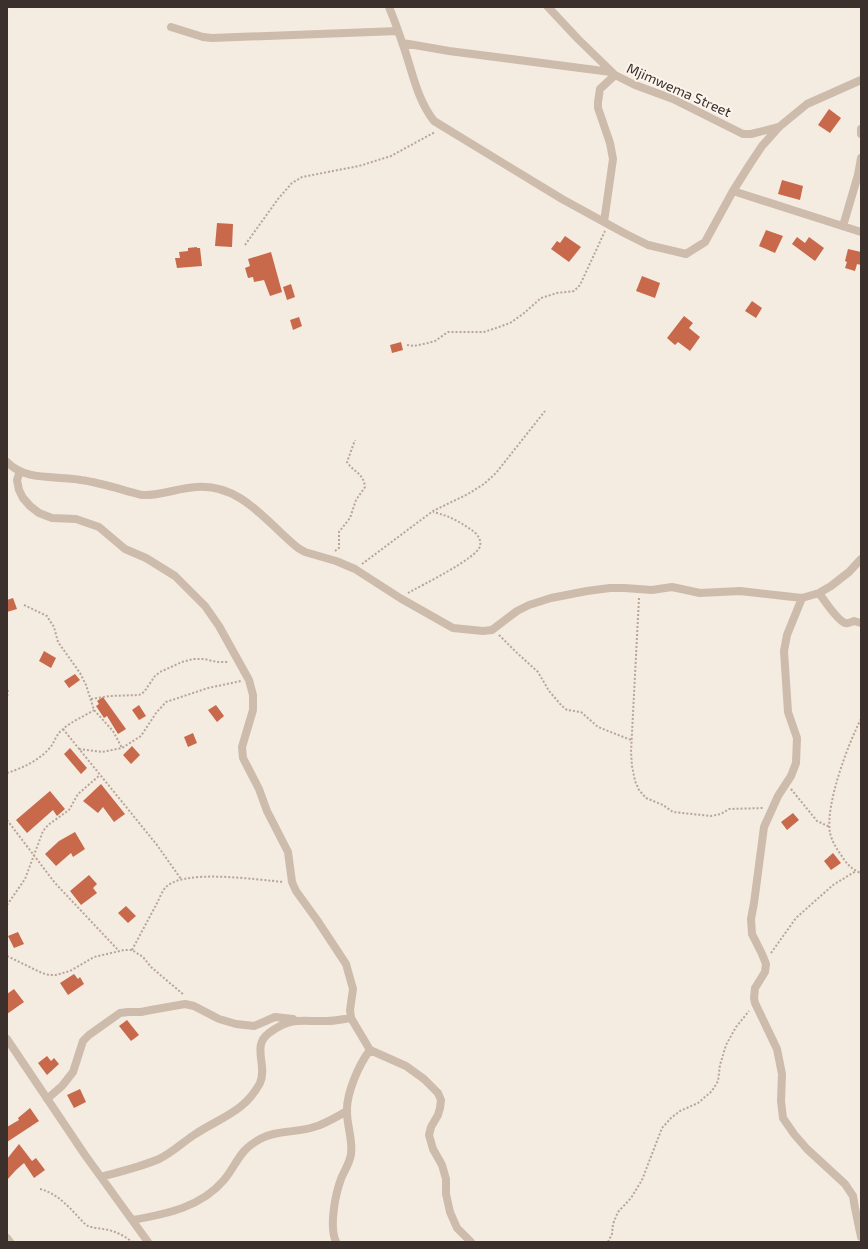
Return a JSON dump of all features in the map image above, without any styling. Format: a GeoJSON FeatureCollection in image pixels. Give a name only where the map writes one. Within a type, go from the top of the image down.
{"type":"FeatureCollection","features":[{"type":"Feature","properties":{"kind":"street"},"geometry":{"type":"LineString","coordinates":[[389,7],[403,43],[420,98],[434,120],[562,200],[648,245],[686,254],[705,242],[733,191],[762,146],[779,127]]}},
{"type":"Feature","properties":{"kind":"street","name":"Mjimwema Street"},"geometry":{"type":"LineString","coordinates":[[548,7],[613,74],[641,88],[674,99],[744,134],[751,134],[779,127],[807,104],[861,80]]}},
{"type":"Feature","properties":{"kind":"street"},"geometry":{"type":"LineString","coordinates":[[171,27],[198,36],[212,38],[398,31]]}},
{"type":"Feature","properties":{"kind":"street"},"geometry":{"type":"LineString","coordinates":[[403,43],[448,51],[613,74]]}},
{"type":"Feature","properties":{"kind":"street"},"geometry":{"type":"LineString","coordinates":[[606,224],[613,159],[610,142],[598,108],[598,102],[600,89],[613,74]]}},
{"type":"Feature","properties":{"kind":"street"},"geometry":{"type":"LineString","coordinates":[[861,129],[861,134]]}},
{"type":"Feature","properties":{"kind":"street"},"geometry":{"type":"LineString","coordinates":[[843,226],[858,175],[861,158]]}},
{"type":"Feature","properties":{"kind":"street"},"geometry":{"type":"LineString","coordinates":[[733,191],[861,232]]}},
{"type":"Feature","properties":{"kind":"street"},"geometry":{"type":"LineString","coordinates":[[7,462],[20,471],[36,476],[57,476],[81,479],[142,495],[150,495],[197,486],[219,488],[248,501],[298,548],[355,569],[400,598],[453,628],[483,631],[492,630],[516,612],[529,605],[552,598],[610,588],[652,590],[672,587],[700,593],[740,591],[802,598],[819,593],[831,586],[850,572],[861,559]]}},
{"type":"Feature","properties":{"kind":"street"},"geometry":{"type":"LineString","coordinates":[[20,471],[17,480],[19,490],[23,498],[30,506],[39,513],[52,518],[76,519],[99,527],[125,549],[146,558],[175,576],[205,606],[219,626],[249,680],[253,696],[253,710],[242,747],[242,753],[267,811],[288,852],[292,882],[301,900],[317,920],[346,964],[353,989],[350,1010],[351,1018],[370,1050],[406,1066],[424,1079],[438,1093],[441,1100],[440,1108],[429,1135],[433,1149],[442,1165],[446,1178],[446,1194],[450,1212],[457,1228],[471,1242]]}},
{"type":"Feature","properties":{"kind":"street"},"geometry":{"type":"LineString","coordinates":[[819,593],[840,619],[846,623],[854,621],[861,623]]}},
{"type":"Feature","properties":{"kind":"street"},"geometry":{"type":"LineString","coordinates":[[802,598],[785,642],[784,662],[788,686],[788,712],[797,738],[796,763],[764,827],[754,903],[750,919],[752,934],[765,960],[765,972],[757,984],[754,993],[755,1004],[777,1049],[782,1074],[781,1101],[783,1118],[807,1149],[845,1184],[853,1196],[861,1237]]}},
{"type":"Feature","properties":{"kind":"street"},"geometry":{"type":"LineString","coordinates":[[47,1099],[62,1086],[73,1072],[83,1041],[120,1013],[141,1012],[185,1004],[194,1006],[219,1018],[247,1026],[254,1026],[275,1017],[296,1020],[328,1021],[351,1018]]}},
{"type":"Feature","properties":{"kind":"street"},"geometry":{"type":"LineString","coordinates":[[102,1177],[159,1159],[203,1129],[234,1113],[256,1091],[263,1076],[260,1054],[262,1039],[268,1033],[280,1026],[296,1020]]}},
{"type":"Feature","properties":{"kind":"street"},"geometry":{"type":"LineString","coordinates":[[7,1039],[47,1099],[134,1220],[148,1242]]}},
{"type":"Feature","properties":{"kind":"street"},"geometry":{"type":"LineString","coordinates":[[336,1242],[333,1233],[335,1198],[351,1156],[352,1144],[347,1111],[355,1077],[363,1059],[370,1050]]}},
{"type":"Feature","properties":{"kind":"street"},"geometry":{"type":"LineString","coordinates":[[134,1220],[158,1216],[180,1209],[208,1195],[224,1179],[244,1150],[261,1138],[278,1133],[314,1127],[347,1111]]}},
{"type":"Feature","properties":{"kind":"street"},"geometry":{"type":"LineString","coordinates":[[7,1238],[10,1242]]}},
{"type":"Feature","properties":{"kind":"path"},"geometry":{"type":"LineString","coordinates":[[245,245],[292,183],[302,177],[359,166],[391,156],[443,127]]}},
{"type":"Feature","properties":{"kind":"path"},"geometry":{"type":"LineString","coordinates":[[407,345],[414,346],[436,341],[448,332],[484,332],[510,323],[541,298],[574,291],[580,285],[606,224]]}},
{"type":"Feature","properties":{"kind":"path"},"geometry":{"type":"LineString","coordinates":[[355,569],[433,511],[468,494],[484,484],[496,473],[545,411]]}},
{"type":"Feature","properties":{"kind":"path"},"geometry":{"type":"LineString","coordinates":[[326,558],[339,548],[339,532],[350,518],[356,500],[365,487],[361,475],[347,462],[355,440]]}},
{"type":"Feature","properties":{"kind":"path"},"geometry":{"type":"LineString","coordinates":[[400,598],[455,568],[476,553],[480,547],[479,538],[472,530],[457,520],[433,511]]}},
{"type":"Feature","properties":{"kind":"path"},"geometry":{"type":"LineString","coordinates":[[639,590],[631,740],[632,766],[635,781],[639,790],[646,798],[663,805],[673,812],[711,816],[721,814],[729,809],[773,807]]}},
{"type":"Feature","properties":{"kind":"path"},"geometry":{"type":"LineString","coordinates":[[24,605],[43,614],[50,621],[54,627],[58,642],[80,673],[86,685],[94,710],[113,731],[122,748]]}},
{"type":"Feature","properties":{"kind":"path"},"geometry":{"type":"LineString","coordinates":[[492,630],[538,672],[549,691],[567,710],[581,712],[598,727],[631,740]]}},
{"type":"Feature","properties":{"kind":"path"},"geometry":{"type":"LineString","coordinates":[[90,699],[110,696],[139,695],[144,692],[155,676],[160,672],[182,662],[193,659],[204,659],[222,663],[238,660]]}},
{"type":"Feature","properties":{"kind":"path"},"geometry":{"type":"LineString","coordinates":[[79,749],[102,752],[122,748],[141,736],[166,702],[208,688],[249,680]]}},
{"type":"Feature","properties":{"kind":"path"},"geometry":{"type":"LineString","coordinates":[[7,700],[8,688]]}},
{"type":"Feature","properties":{"kind":"path"},"geometry":{"type":"LineString","coordinates":[[7,773],[17,770],[42,756],[63,729],[94,710]]}},
{"type":"Feature","properties":{"kind":"path"},"geometry":{"type":"LineString","coordinates":[[861,719],[840,770],[831,811],[830,827],[832,840],[845,861],[856,871],[861,872]]}},
{"type":"Feature","properties":{"kind":"path"},"geometry":{"type":"LineString","coordinates":[[63,729],[157,845],[181,879]]}},
{"type":"Feature","properties":{"kind":"path"},"geometry":{"type":"LineString","coordinates":[[7,905],[24,879],[43,831],[48,825],[69,810],[78,794],[100,775]]}},
{"type":"Feature","properties":{"kind":"path"},"geometry":{"type":"LineString","coordinates":[[787,783],[817,821],[830,827]]}},
{"type":"Feature","properties":{"kind":"path"},"geometry":{"type":"LineString","coordinates":[[7,820],[55,883],[119,951]]}},
{"type":"Feature","properties":{"kind":"path"},"geometry":{"type":"LineString","coordinates":[[765,960],[796,918],[833,885],[856,871]]}},
{"type":"Feature","properties":{"kind":"path"},"geometry":{"type":"LineString","coordinates":[[132,950],[163,890],[173,882],[181,879],[237,878],[292,882]]}},
{"type":"Feature","properties":{"kind":"path"},"geometry":{"type":"LineString","coordinates":[[7,956],[49,975],[56,975],[70,971],[94,957],[119,951],[132,950],[143,957],[151,967],[184,995],[194,1006]]}},
{"type":"Feature","properties":{"kind":"path"},"geometry":{"type":"LineString","coordinates":[[608,1242],[611,1238],[613,1224],[618,1212],[631,1198],[642,1180],[662,1128],[680,1111],[698,1103],[712,1091],[718,1081],[720,1065],[726,1044],[736,1027],[755,1004]]}},
{"type":"Feature","properties":{"kind":"path"},"geometry":{"type":"LineString","coordinates":[[40,1189],[48,1191],[65,1203],[86,1225],[113,1231],[126,1237],[132,1242]]}},
{"type":"Feature","properties":{"kind":"building"},"geometry":{"type":"Polygon","coordinates":[[[829,109],[841,118],[830,133],[818,125],[829,109]]]}},
{"type":"Feature","properties":{"kind":"building"},"geometry":{"type":"Polygon","coordinates":[[[782,180],[803,186],[800,200],[778,194],[782,180]]]}},
{"type":"Feature","properties":{"kind":"building"},"geometry":{"type":"Polygon","coordinates":[[[217,223],[233,224],[232,247],[215,246],[217,223]]]}},
{"type":"Feature","properties":{"kind":"building"},"geometry":{"type":"Polygon","coordinates":[[[766,230],[783,236],[775,253],[759,246],[766,230]]]}},
{"type":"Feature","properties":{"kind":"building"},"geometry":{"type":"Polygon","coordinates":[[[565,236],[581,247],[569,262],[551,249],[557,241],[560,243],[565,236]]]}},
{"type":"Feature","properties":{"kind":"building"},"geometry":{"type":"Polygon","coordinates":[[[797,237],[805,243],[809,237],[824,248],[815,261],[792,244],[797,237]]]}},
{"type":"Feature","properties":{"kind":"building"},"geometry":{"type":"Polygon","coordinates":[[[188,248],[200,248],[202,266],[177,268],[175,258],[180,258],[179,252],[188,251],[188,248]]]}},
{"type":"Feature","properties":{"kind":"building"},"geometry":{"type":"Polygon","coordinates":[[[848,249],[861,252],[861,265],[857,264],[855,271],[845,268],[848,249]]]}},
{"type":"Feature","properties":{"kind":"building"},"geometry":{"type":"Polygon","coordinates":[[[271,252],[282,292],[270,296],[264,280],[254,282],[253,277],[248,278],[245,268],[250,266],[248,259],[271,252]]]}},
{"type":"Feature","properties":{"kind":"building"},"geometry":{"type":"Polygon","coordinates":[[[642,276],[660,283],[655,298],[636,291],[642,276]]]}},
{"type":"Feature","properties":{"kind":"building"},"geometry":{"type":"Polygon","coordinates":[[[291,284],[295,297],[287,300],[283,287],[291,284]]]}},
{"type":"Feature","properties":{"kind":"building"},"geometry":{"type":"Polygon","coordinates":[[[752,301],[762,308],[756,318],[745,311],[752,301]]]}},
{"type":"Feature","properties":{"kind":"building"},"geometry":{"type":"Polygon","coordinates":[[[684,316],[693,323],[689,328],[700,337],[690,351],[678,342],[675,345],[667,338],[684,316]]]}},
{"type":"Feature","properties":{"kind":"building"},"geometry":{"type":"Polygon","coordinates":[[[299,317],[302,326],[293,330],[290,320],[299,317]]]}},
{"type":"Feature","properties":{"kind":"building"},"geometry":{"type":"Polygon","coordinates":[[[401,342],[403,350],[392,353],[390,345],[401,342]]]}},
{"type":"Feature","properties":{"kind":"building"},"geometry":{"type":"Polygon","coordinates":[[[13,598],[17,609],[7,612],[7,600],[13,598]]]}},
{"type":"Feature","properties":{"kind":"building"},"geometry":{"type":"Polygon","coordinates":[[[44,651],[56,658],[51,668],[39,661],[44,651]]]}},
{"type":"Feature","properties":{"kind":"building"},"geometry":{"type":"Polygon","coordinates":[[[75,674],[80,680],[69,688],[64,681],[75,674]]]}},
{"type":"Feature","properties":{"kind":"building"},"geometry":{"type":"Polygon","coordinates":[[[103,697],[126,729],[118,734],[107,716],[104,718],[96,706],[99,704],[97,701],[103,697]]]}},
{"type":"Feature","properties":{"kind":"building"},"geometry":{"type":"Polygon","coordinates":[[[139,705],[146,716],[139,720],[132,710],[139,705]]]}},
{"type":"Feature","properties":{"kind":"building"},"geometry":{"type":"Polygon","coordinates":[[[216,705],[224,716],[217,722],[208,710],[216,705]]]}},
{"type":"Feature","properties":{"kind":"building"},"geometry":{"type":"Polygon","coordinates":[[[193,733],[197,743],[188,747],[184,737],[193,733]]]}},
{"type":"Feature","properties":{"kind":"building"},"geometry":{"type":"Polygon","coordinates":[[[132,746],[140,755],[131,764],[123,755],[132,746]]]}},
{"type":"Feature","properties":{"kind":"building"},"geometry":{"type":"Polygon","coordinates":[[[70,748],[87,768],[81,774],[64,754],[70,748]]]}},
{"type":"Feature","properties":{"kind":"building"},"geometry":{"type":"Polygon","coordinates":[[[101,784],[125,814],[114,822],[103,807],[98,813],[83,801],[101,784]]]}},
{"type":"Feature","properties":{"kind":"building"},"geometry":{"type":"Polygon","coordinates":[[[50,791],[65,809],[57,816],[53,810],[27,833],[16,820],[50,791]]]}},
{"type":"Feature","properties":{"kind":"building"},"geometry":{"type":"Polygon","coordinates":[[[793,813],[799,820],[787,830],[781,822],[793,813]]]}},
{"type":"Feature","properties":{"kind":"building"},"geometry":{"type":"Polygon","coordinates":[[[75,832],[85,849],[73,857],[71,853],[56,866],[45,854],[59,841],[75,832]]]}},
{"type":"Feature","properties":{"kind":"building"},"geometry":{"type":"Polygon","coordinates":[[[833,853],[841,863],[831,870],[824,861],[833,853]]]}},
{"type":"Feature","properties":{"kind":"building"},"geometry":{"type":"Polygon","coordinates":[[[89,875],[97,884],[93,888],[97,893],[81,905],[70,891],[89,875]]]}},
{"type":"Feature","properties":{"kind":"building"},"geometry":{"type":"Polygon","coordinates":[[[126,906],[136,916],[128,923],[118,913],[126,906]]]}},
{"type":"Feature","properties":{"kind":"building"},"geometry":{"type":"Polygon","coordinates":[[[18,932],[24,944],[14,948],[8,936],[18,932]]]}},
{"type":"Feature","properties":{"kind":"building"},"geometry":{"type":"Polygon","coordinates":[[[74,974],[78,979],[80,977],[84,984],[68,995],[60,983],[74,974]]]}},
{"type":"Feature","properties":{"kind":"building"},"geometry":{"type":"Polygon","coordinates":[[[14,989],[24,1002],[7,1014],[7,994],[14,989]]]}},
{"type":"Feature","properties":{"kind":"building"},"geometry":{"type":"Polygon","coordinates":[[[127,1020],[139,1035],[131,1041],[119,1026],[127,1020]]]}},
{"type":"Feature","properties":{"kind":"building"},"geometry":{"type":"Polygon","coordinates":[[[47,1056],[51,1061],[54,1058],[59,1064],[47,1075],[38,1063],[47,1056]]]}},
{"type":"Feature","properties":{"kind":"building"},"geometry":{"type":"Polygon","coordinates":[[[80,1089],[86,1102],[74,1108],[67,1095],[80,1089]]]}},
{"type":"Feature","properties":{"kind":"building"},"geometry":{"type":"Polygon","coordinates":[[[30,1108],[39,1121],[7,1142],[7,1127],[19,1120],[18,1118],[30,1108]]]}},
{"type":"Feature","properties":{"kind":"building"},"geometry":{"type":"Polygon","coordinates":[[[19,1144],[32,1161],[36,1158],[45,1170],[34,1178],[24,1163],[7,1180],[7,1159],[19,1144]]]}}]}
